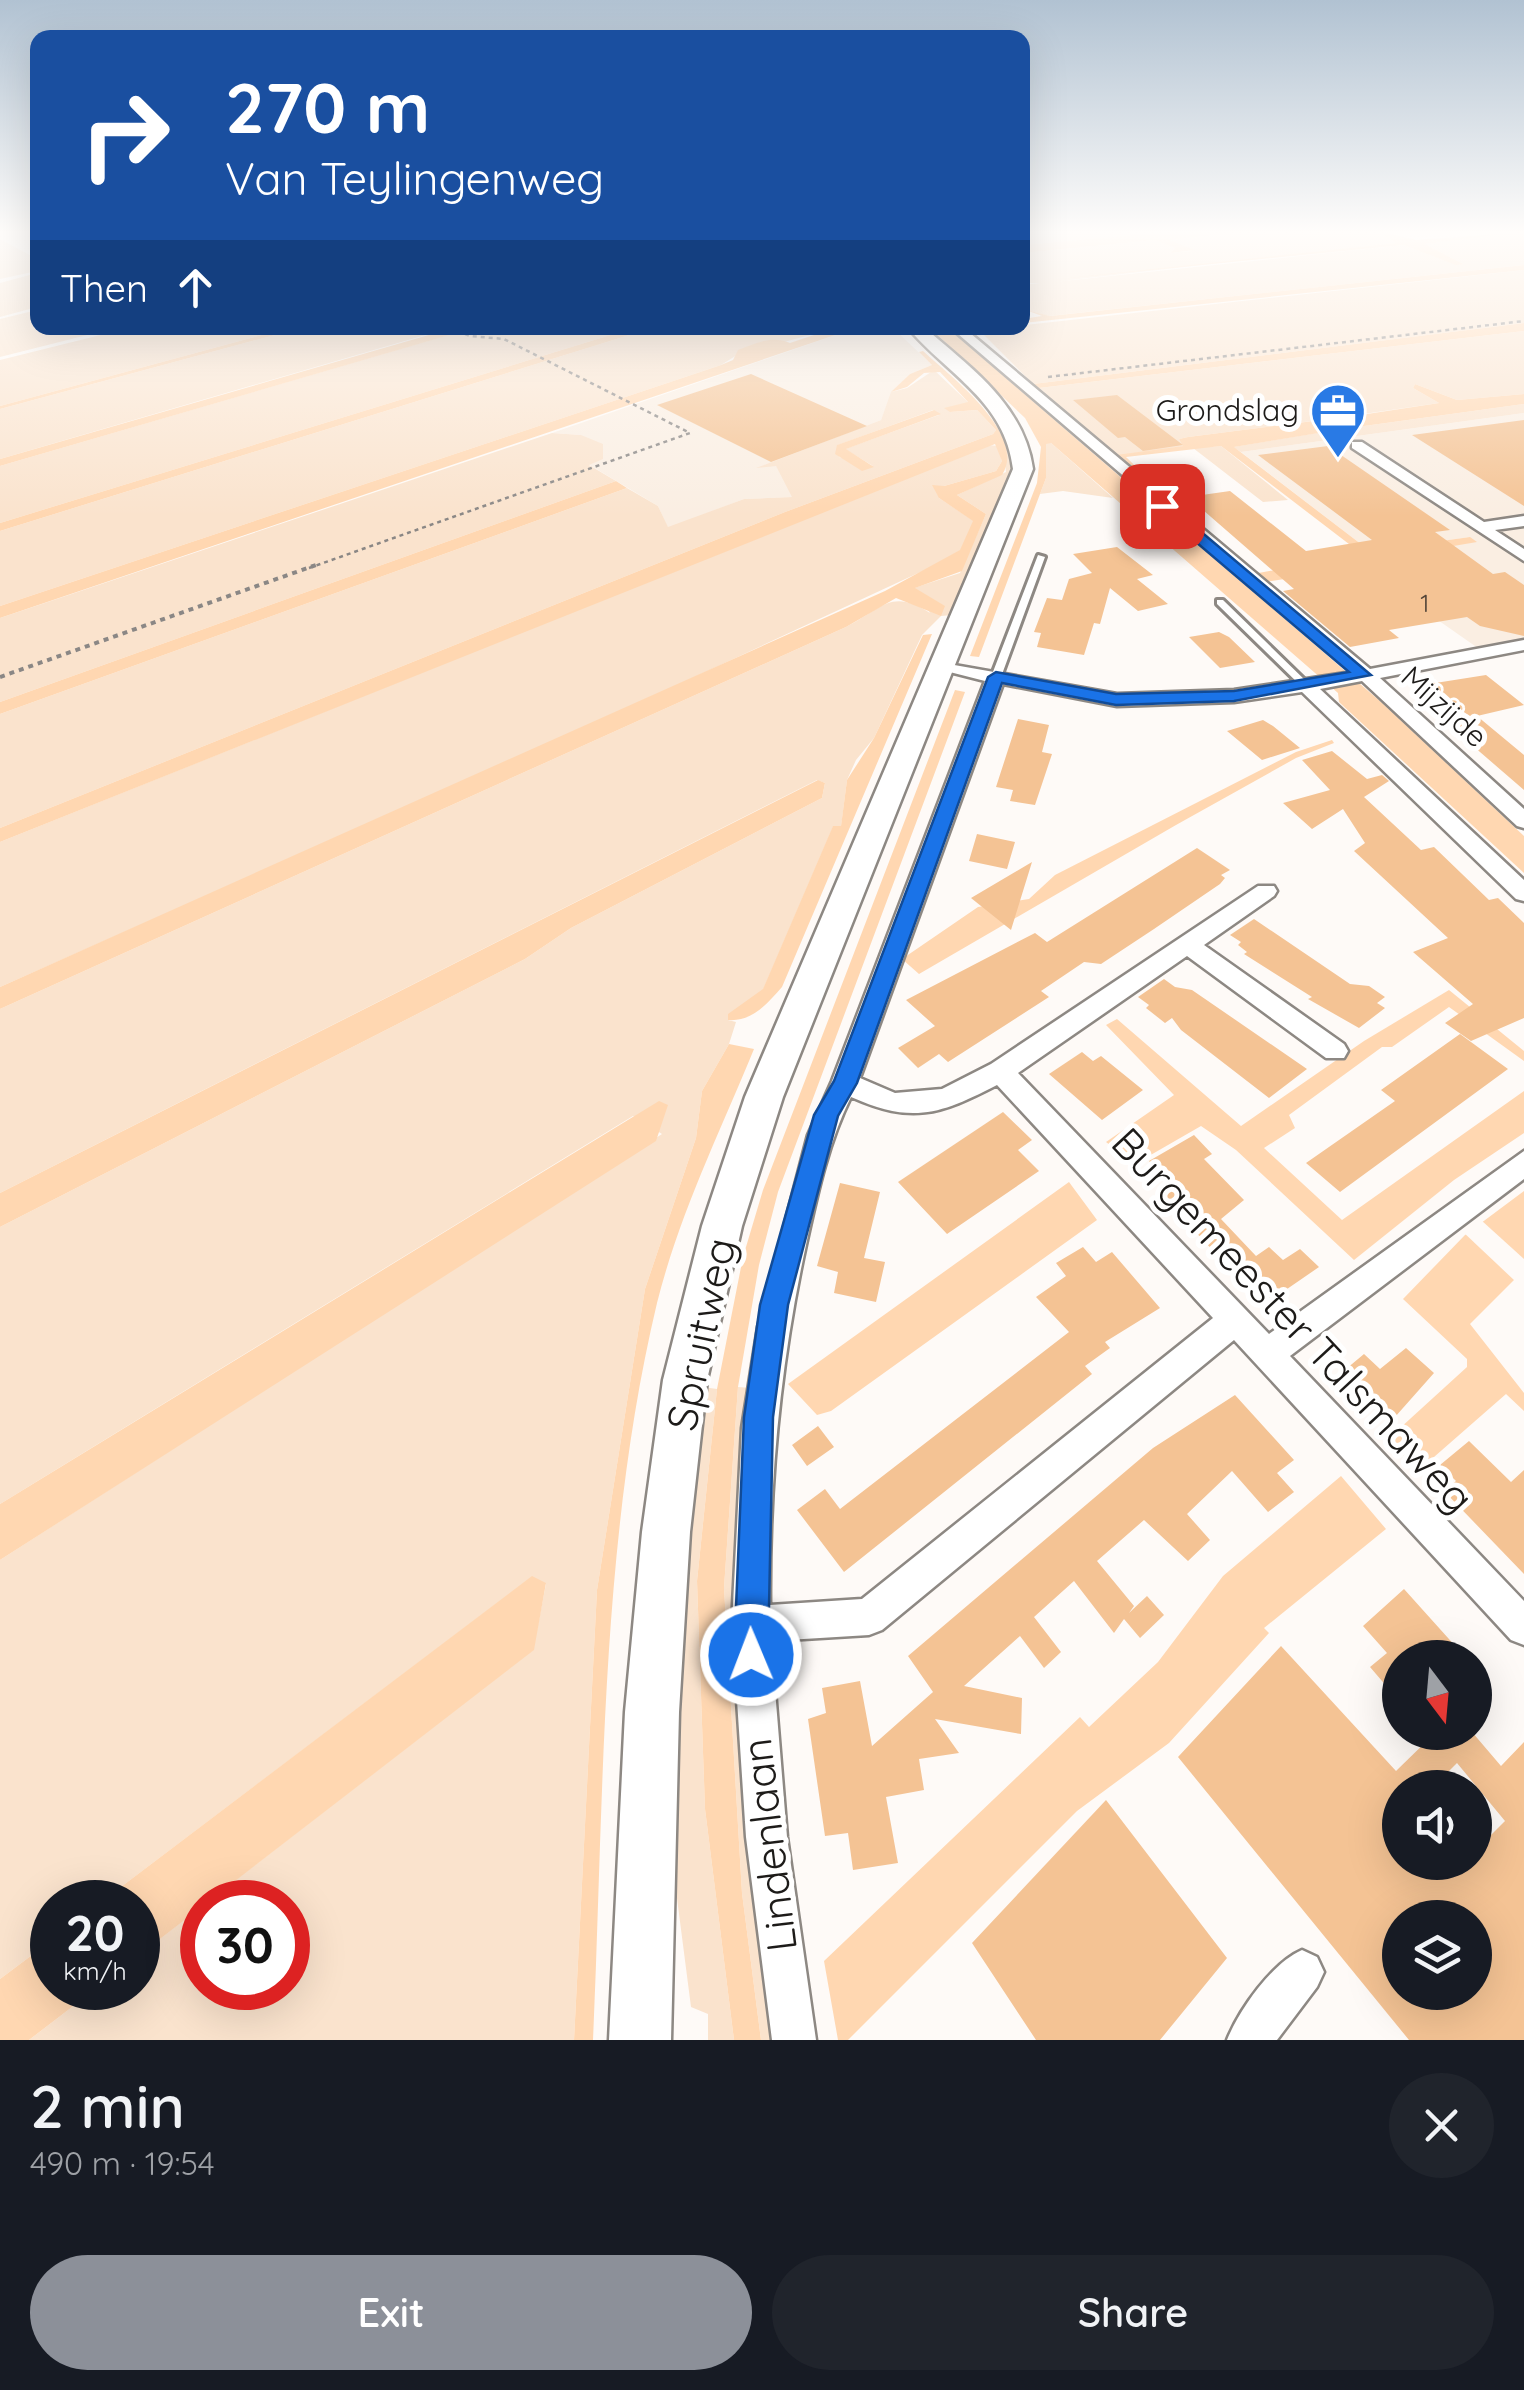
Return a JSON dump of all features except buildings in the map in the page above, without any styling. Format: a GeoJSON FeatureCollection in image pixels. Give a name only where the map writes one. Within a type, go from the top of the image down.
{"type":"FeatureCollection","features":[{"type":"Feature","properties":{"kind":"main road","name":"Spruitweg"},"geometry":{"type":"LineString","coordinates":[[640,2040],[652,1712],[666,1532],[685,1380],[722,1226],[764,1097],[1018,488],[1023,451],[1002,412],[923,335]]}},
{"type":"Feature","properties":{"kind":"street","name":"Mijzijde"},"geometry":{"type":"LineString","coordinates":[[965,335],[1524,821]]}},
{"type":"Feature","properties":{"kind":"street"},"geometry":{"type":"LineString","coordinates":[[1357,445],[1524,556]]}},
{"type":"Feature","properties":{"kind":"street"},"geometry":{"type":"LineString","coordinates":[[1480,527],[1524,520]]}},
{"type":"Feature","properties":{"kind":"street"},"geometry":{"type":"LineString","coordinates":[[943,668],[1116,700],[1234,696],[1524,646]]}},
{"type":"Feature","properties":{"kind":"street","name":"Lindenlaan"},"geometry":{"type":"LineString","coordinates":[[794,2040],[770,1878],[750,1624],[758,1417],[774,1305],[826,1115],[845,1083],[996,677]]}},
{"type":"Feature","properties":{"kind":"street"},"geometry":{"type":"LineString","coordinates":[[1314,684],[1524,893]]}},
{"type":"Feature","properties":{"kind":"street"},"geometry":{"type":"LineString","coordinates":[[845,1083],[894,1104],[946,1099],[1000,1070],[1266,891]]}},
{"type":"Feature","properties":{"kind":"street"},"geometry":{"type":"LineString","coordinates":[[1186,944],[1334,1051]]}},
{"type":"Feature","properties":{"kind":"street","name":"Burgemeester Talsmaweg"},"geometry":{"type":"LineString","coordinates":[[1000,1070],[1524,1627]]}},
{"type":"Feature","properties":{"kind":"street"},"geometry":{"type":"LineString","coordinates":[[1267,1354],[1524,1162]]}},
{"type":"Feature","properties":{"kind":"street"},"geometry":{"type":"LineString","coordinates":[[750,1624],[870,1617],[1234,1320]]}},
{"type":"Feature","properties":{"kind":"street"},"geometry":{"type":"LineString","coordinates":[[1249,2040],[1302,1972]]}},
{"type":"Feature","properties":{"kind":"lane","name":"Lindenlaan"},"geometry":{"type":"LineString","coordinates":[[996,677],[1041,557]]}},
{"type":"Feature","properties":{"kind":"lane"},"geometry":{"type":"LineString","coordinates":[[1220,602],[1314,684]]}},
{"type":"Feature","properties":{"kind":"path"},"geometry":{"type":"LineString","coordinates":[[1020,380],[1480,326]]}},
{"type":"Feature","properties":{"kind":"path"},"geometry":{"type":"LineString","coordinates":[[0,676],[690,433],[504,339],[476,335]]}},
{"type":"Feature","properties":{"kind":"shaded area"},"geometry":{"type":"Polygon","coordinates":[[[0,326],[30,326],[30,335],[87,335],[0,357],[0,326]]]}},
{"type":"Feature","properties":{"kind":"shaded area"},"geometry":{"type":"Polygon","coordinates":[[[1030,326],[1498,326],[1033,384],[984,335],[1030,335],[1030,326]]]}},
{"type":"Feature","properties":{"kind":"shaded area"},"geometry":{"type":"Polygon","coordinates":[[[1498,326],[1524,326],[1524,331],[1039,388],[1033,384],[1498,326]]]}},
{"type":"Feature","properties":{"kind":"shaded area"},"geometry":{"type":"Polygon","coordinates":[[[1524,331],[1524,394],[1457,400],[1415,384],[1413,388],[1439,403],[1343,417],[1357,427],[1524,404],[1524,413],[1241,452],[1233,447],[1335,430],[1320,420],[1188,437],[1179,439],[1185,446],[1117,456],[1163,498],[1039,388],[1524,331]]]}},
{"type":"Feature","properties":{"kind":"shaded area"},"geometry":{"type":"Polygon","coordinates":[[[101,335],[261,335],[0,406],[0,360],[101,335]]]}},
{"type":"Feature","properties":{"kind":"shaded area"},"geometry":{"type":"Polygon","coordinates":[[[261,335],[275,335],[0,409],[261,335]]]}},
{"type":"Feature","properties":{"kind":"shaded area"},"geometry":{"type":"Polygon","coordinates":[[[275,335],[425,335],[0,459],[0,409],[275,335]]]}},
{"type":"Feature","properties":{"kind":"shaded area"},"geometry":{"type":"Polygon","coordinates":[[[429,335],[450,335],[0,466],[0,459],[429,335]]]}},
{"type":"Feature","properties":{"kind":"shaded area"},"geometry":{"type":"Polygon","coordinates":[[[449,335],[610,335],[0,523],[0,466],[449,335]]]}},
{"type":"Feature","properties":{"kind":"shaded area"},"geometry":{"type":"Polygon","coordinates":[[[610,335],[630,335],[0,531],[0,523],[610,335]]]}},
{"type":"Feature","properties":{"kind":"shaded area"},"geometry":{"type":"Polygon","coordinates":[[[630,335],[810,335],[737,355],[721,365],[0,606],[0,531],[630,335]]]}},
{"type":"Feature","properties":{"kind":"shaded area"},"geometry":{"type":"Polygon","coordinates":[[[814,335],[835,335],[0,618],[0,606],[721,365],[733,360],[738,350],[751,345],[770,340],[790,343],[814,335]]]}},
{"type":"Feature","properties":{"kind":"shaded area"},"geometry":{"type":"Polygon","coordinates":[[[836,335],[900,335],[932,365],[910,374],[892,392],[881,420],[762,466],[776,465],[793,497],[744,499],[668,528],[658,506],[588,464],[581,435],[552,433],[836,335]]]}},
{"type":"Feature","properties":{"kind":"shaded area"},"geometry":{"type":"Polygon","coordinates":[[[937,335],[956,335],[1381,702],[1524,836],[1524,873],[1339,702],[1338,693],[1051,443],[1046,444],[1046,478],[979,657],[970,656],[1037,483],[1041,447],[1025,418],[937,335]]]}},
{"type":"Feature","properties":{"kind":"shaded area"},"geometry":{"type":"Polygon","coordinates":[[[923,351],[967,390],[996,424],[1007,459],[1002,475],[957,495],[986,514],[962,571],[915,588],[945,606],[941,616],[896,598],[846,627],[0,1009],[0,987],[885,591],[960,550],[973,521],[939,498],[932,485],[944,486],[996,471],[1002,461],[995,444],[0,842],[0,828],[785,512],[993,434],[996,430],[977,410],[950,412],[944,408],[968,402],[940,372],[924,373],[907,387],[891,392],[910,374],[932,365],[919,352],[923,351]]]}},
{"type":"Feature","properties":{"kind":"shaded area"},"geometry":{"type":"Polygon","coordinates":[[[934,370],[969,403],[950,412],[977,410],[996,430],[0,828],[0,714],[627,488],[658,506],[668,527],[744,499],[792,497],[776,466],[756,468],[881,420],[891,392],[907,388],[934,370]],[[933,410],[838,445],[839,457],[873,466],[845,449],[939,415],[933,410]]]}},
{"type":"Feature","properties":{"kind":"shaded area"},"geometry":{"type":"Polygon","coordinates":[[[1415,384],[1457,400],[1524,394],[1524,404],[1357,427],[1341,418],[1439,403],[1413,388],[1415,384]]]}},
{"type":"Feature","properties":{"kind":"shaded area"},"geometry":{"type":"Polygon","coordinates":[[[934,410],[941,414],[846,449],[874,467],[862,471],[835,454],[837,445],[934,410]]]}},
{"type":"Feature","properties":{"kind":"shaded area"},"geometry":{"type":"Polygon","coordinates":[[[1524,413],[1524,645],[1485,653],[1362,567],[1470,537],[1370,551],[1241,452],[1524,413]]]}},
{"type":"Feature","properties":{"kind":"shaded area"},"geometry":{"type":"Polygon","coordinates":[[[1321,420],[1337,430],[1234,447],[1370,551],[1470,537],[1477,542],[1412,553],[1395,562],[1265,582],[1253,574],[1362,554],[1221,446],[1126,457],[1168,498],[1116,455],[1183,446],[1179,439],[1188,437],[1321,420]]]}},
{"type":"Feature","properties":{"kind":"shaded area"},"geometry":{"type":"Polygon","coordinates":[[[1001,430],[1005,430],[1012,465],[1008,482],[952,615],[941,616],[922,635],[874,738],[856,760],[847,780],[841,827],[833,827],[763,990],[728,1020],[736,1022],[729,1044],[702,1091],[696,1138],[645,1289],[597,1590],[574,2040],[29,2040],[68,2010],[160,2010],[160,1939],[180,1923],[180,2010],[310,2010],[310,1880],[235,1880],[533,1650],[546,1584],[532,1577],[130,1880],[30,1880],[30,1956],[0,1979],[0,1560],[662,1134],[633,1116],[0,1504],[0,1227],[525,959],[571,928],[822,798],[825,783],[817,780],[0,1193],[0,1009],[846,627],[887,604],[906,602],[930,613],[914,588],[960,573],[986,514],[957,495],[1006,472],[1001,430]]]}},
{"type":"Feature","properties":{"kind":"shaded area"},"geometry":{"type":"Polygon","coordinates":[[[552,433],[581,435],[603,444],[603,459],[589,465],[616,481],[0,702],[0,618],[552,433]]]}},
{"type":"Feature","properties":{"kind":"shaded area"},"geometry":{"type":"Polygon","coordinates":[[[1045,443],[1051,443],[1113,498],[1063,491],[1040,494],[1046,478],[1045,443]]]}},
{"type":"Feature","properties":{"kind":"shaded area"},"geometry":{"type":"Polygon","coordinates":[[[988,445],[999,446],[1002,461],[996,471],[944,486],[939,498],[974,521],[961,550],[929,568],[574,733],[0,987],[0,842],[988,445]]]}},
{"type":"Feature","properties":{"kind":"shaded area"},"geometry":{"type":"Polygon","coordinates":[[[1221,446],[1288,500],[1263,502],[1193,448],[1221,446]]]}},
{"type":"Feature","properties":{"kind":"shaded area"},"geometry":{"type":"Polygon","coordinates":[[[616,481],[627,488],[0,714],[0,702],[616,481]]]}},
{"type":"Feature","properties":{"kind":"shaded area"},"geometry":{"type":"Polygon","coordinates":[[[932,634],[782,987],[752,1015],[728,1020],[728,1014],[763,989],[833,826],[841,826],[847,780],[874,738],[923,635],[932,634]]]}},
{"type":"Feature","properties":{"kind":"shaded area"},"geometry":{"type":"Polygon","coordinates":[[[955,690],[965,692],[778,1192],[759,1265],[738,1387],[724,1588],[742,1893],[761,2040],[734,2040],[705,1809],[697,1581],[717,1389],[743,1257],[763,1190],[955,690]]]}},
{"type":"Feature","properties":{"kind":"shaded area"},"geometry":{"type":"Polygon","coordinates":[[[1332,740],[1334,743],[1296,758],[919,974],[902,959],[978,907],[1029,899],[1055,875],[1296,752],[1332,740]]]}},
{"type":"Feature","properties":{"kind":"shaded area"},"geometry":{"type":"Polygon","coordinates":[[[818,780],[825,783],[822,798],[571,928],[525,959],[0,1227],[0,1193],[818,780]]]}},
{"type":"Feature","properties":{"kind":"shaded area"},"geometry":{"type":"Polygon","coordinates":[[[1449,990],[1524,1051],[1524,1061],[1449,1007],[1392,1047],[1382,1047],[1289,1115],[1295,1128],[1264,1148],[1342,1220],[1524,1091],[1524,1133],[1454,1180],[1354,1260],[1236,1150],[1201,1126],[1135,1164],[1106,1142],[1174,1095],[1106,1025],[1117,1019],[1241,1126],[1364,1041],[1449,990]]]}},
{"type":"Feature","properties":{"kind":"shaded area"},"geometry":{"type":"Polygon","coordinates":[[[729,1044],[754,1049],[666,1270],[638,1393],[624,1485],[608,1670],[593,2040],[574,2040],[597,1590],[645,1289],[696,1138],[702,1091],[729,1044]]]}},
{"type":"Feature","properties":{"kind":"shaded area"},"geometry":{"type":"Polygon","coordinates":[[[659,1101],[668,1105],[656,1141],[0,1560],[0,1504],[659,1101]]]}},
{"type":"Feature","properties":{"kind":"shaded area"},"geometry":{"type":"Polygon","coordinates":[[[1069,1182],[1097,1220],[831,1411],[817,1415],[788,1384],[1069,1182]]]}},
{"type":"Feature","properties":{"kind":"shaded area"},"geometry":{"type":"Polygon","coordinates":[[[1524,1191],[1524,1270],[1470,1324],[1524,1393],[1524,1411],[1506,1394],[1418,1471],[1388,1439],[1467,1367],[1467,1359],[1403,1299],[1465,1235],[1524,1191]]]}},
{"type":"Feature","properties":{"kind":"shaded area"},"geometry":{"type":"Polygon","coordinates":[[[703,1387],[717,1389],[697,1581],[705,1809],[734,2040],[708,2040],[708,2014],[691,2007],[674,1875],[683,1580],[703,1387]]]}},
{"type":"Feature","properties":{"kind":"shaded area"},"geometry":{"type":"Polygon","coordinates":[[[738,1387],[751,1388],[778,2040],[761,2040],[742,1893],[724,1588],[738,1387]]]}},
{"type":"Feature","properties":{"kind":"shaded area"},"geometry":{"type":"Polygon","coordinates":[[[1341,1476],[1386,1529],[1264,1628],[1269,1633],[1169,1743],[1077,1811],[848,2040],[838,2040],[824,1961],[1080,1717],[1089,1727],[1158,1662],[1223,1576],[1341,1476]]]}},
{"type":"Feature","properties":{"kind":"shaded area"},"geometry":{"type":"Polygon","coordinates":[[[532,1576],[546,1583],[534,1650],[236,1880],[180,1880],[180,1924],[160,1939],[160,1880],[130,1880],[532,1576]]]}},
{"type":"Feature","properties":{"kind":"shaded area"},"geometry":{"type":"Polygon","coordinates":[[[30,1956],[30,2010],[68,2010],[29,2040],[0,2040],[0,1979],[30,1956]]]}},
{"type":"Feature","properties":{"kind":"pier"},"geometry":{"type":"Polygon","coordinates":[[[1481,1220],[1524,1259],[1524,1275],[1515,1281],[1462,1231],[1481,1220]]]}},
{"type":"Feature","properties":{"kind":"place","name":"Grondslag"},"geometry":{"type":"Point","coordinates":[1338,460]}},
{"type":"Feature","properties":{"kind":"route"},"geometry":{"type":"LineString","coordinates":[[751,1655],[758,1417],[774,1305],[826,1115],[845,1083],[996,677],[1116,700],[1234,696],[1363,675],[1162,506]]}}]}
